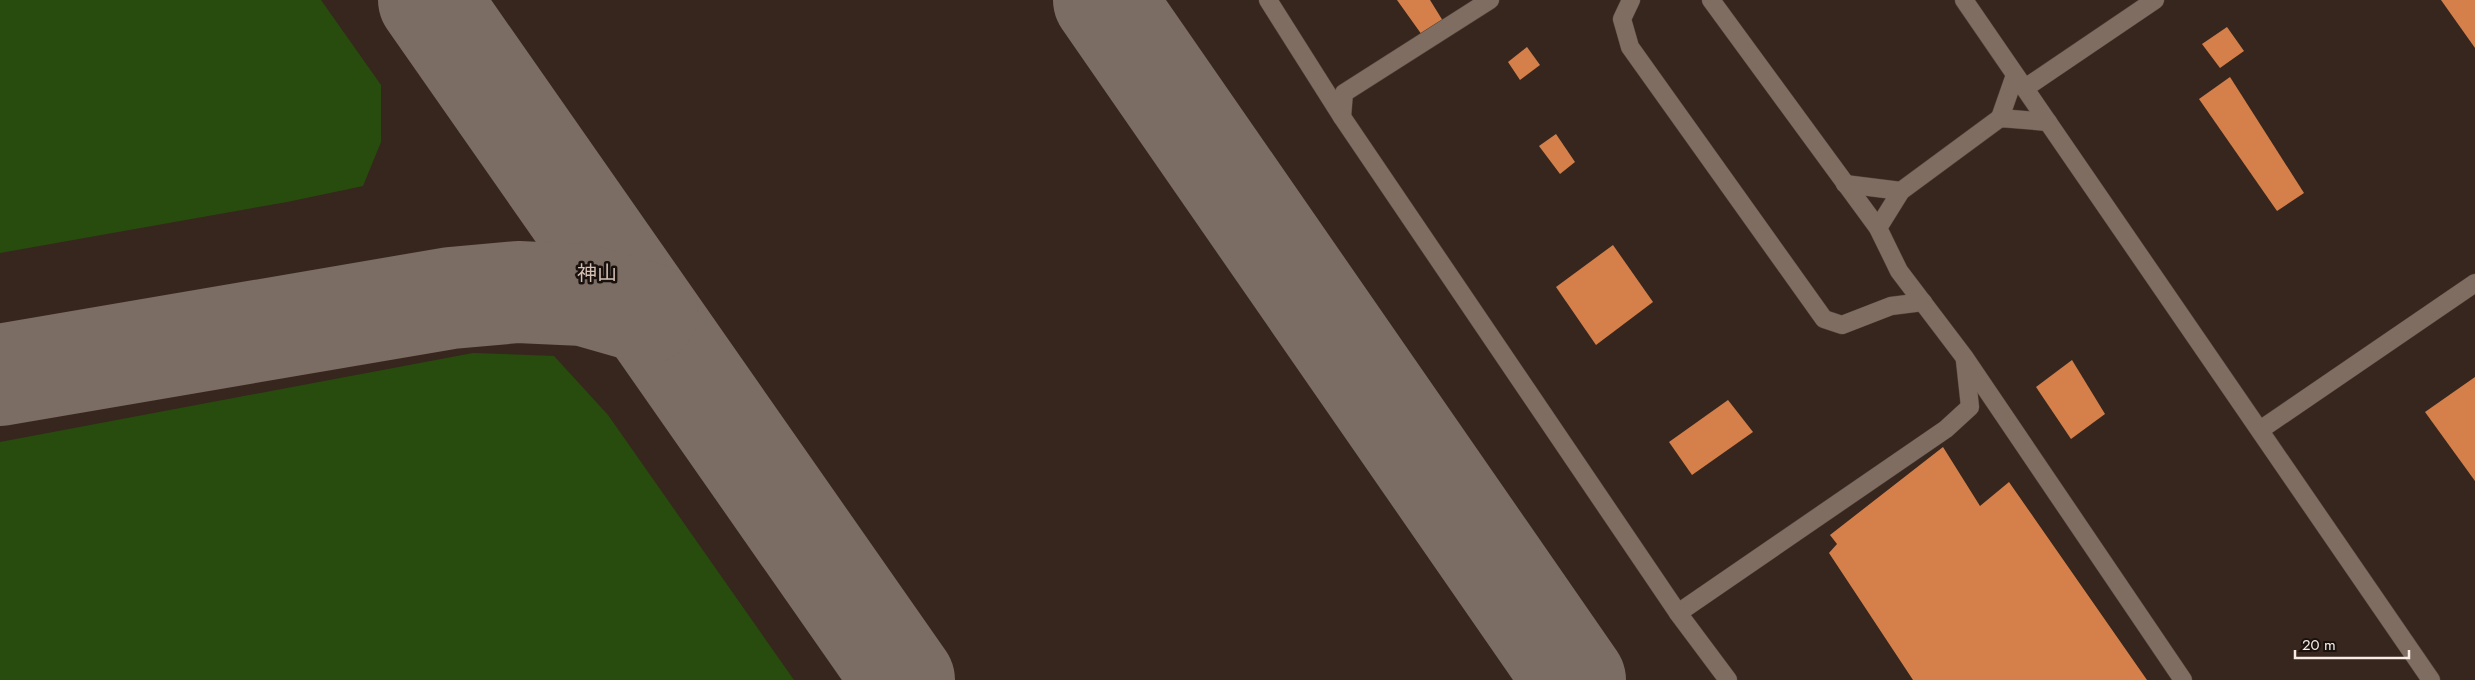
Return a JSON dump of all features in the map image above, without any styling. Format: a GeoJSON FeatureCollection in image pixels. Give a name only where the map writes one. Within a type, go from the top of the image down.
{"type":"FeatureCollection","features":[{"type":"Feature","properties":{"kind":"lane"},"geometry":{"type":"LineString","coordinates":[[1268,0],[1342,117],[1678,613],[1728,680]]}},
{"type":"Feature","properties":{"kind":"lane"},"geometry":{"type":"LineString","coordinates":[[1342,117],[1344,93],[1490,0]]}},
{"type":"Feature","properties":{"kind":"lane"},"geometry":{"type":"LineString","coordinates":[[1631,0],[1622,19],[1630,47],[1824,319],[1842,325],[1891,306],[1923,302]]}},
{"type":"Feature","properties":{"kind":"lane"},"geometry":{"type":"LineString","coordinates":[[1711,0],[1878,228],[1899,271],[1965,358],[2183,680]]}},
{"type":"Feature","properties":{"kind":"lane"},"geometry":{"type":"LineString","coordinates":[[1964,0],[2431,680]]}},
{"type":"Feature","properties":{"kind":"lane"},"geometry":{"type":"LineString","coordinates":[[1878,228],[1901,191],[2000,118],[2020,81],[2155,0]]}},
{"type":"Feature","properties":{"kind":"lane"},"geometry":{"type":"LineString","coordinates":[[2000,118],[2048,122]]}},
{"type":"Feature","properties":{"kind":"lane"},"geometry":{"type":"LineString","coordinates":[[1845,184],[1901,191]]}},
{"type":"Feature","properties":{"kind":"lane"},"geometry":{"type":"LineString","coordinates":[[1891,306],[1899,271]]}},
{"type":"Feature","properties":{"kind":"lane"},"geometry":{"type":"LineString","coordinates":[[2260,430],[2475,283]]}},
{"type":"Feature","properties":{"kind":"lane"},"geometry":{"type":"LineString","coordinates":[[1678,613],[1946,429],[1970,407],[1965,358]]}},
{"type":"Feature","properties":{"kind":"green space"},"geometry":{"type":"Polygon","coordinates":[[[0,0],[321,0],[381,85],[381,142],[363,186],[287,202],[0,253],[0,0]]]}},
{"type":"Feature","properties":{"kind":"green space"},"geometry":{"type":"Polygon","coordinates":[[[473,353],[554,356],[608,415],[794,680],[0,680],[0,442],[473,353]]]}},
{"type":"Feature","properties":{"kind":"building"},"geometry":{"type":"Polygon","coordinates":[[[1397,0],[1430,0],[1443,21],[1422,35],[1397,0]]]}},
{"type":"Feature","properties":{"kind":"building"},"geometry":{"type":"Polygon","coordinates":[[[2441,0],[2475,0],[2475,48],[2441,0]]]}},
{"type":"Feature","properties":{"kind":"building"},"geometry":{"type":"Polygon","coordinates":[[[2227,27],[2244,51],[2220,68],[2202,44],[2227,27]]]}},
{"type":"Feature","properties":{"kind":"building"},"geometry":{"type":"Polygon","coordinates":[[[1527,47],[1540,65],[1520,80],[1508,62],[1527,47]]]}},
{"type":"Feature","properties":{"kind":"building"},"geometry":{"type":"Polygon","coordinates":[[[2230,77],[2304,193],[2277,211],[2199,99],[2230,77]]]}},
{"type":"Feature","properties":{"kind":"building"},"geometry":{"type":"Polygon","coordinates":[[[1556,134],[1575,162],[1560,174],[1539,146],[1556,134]]]}},
{"type":"Feature","properties":{"kind":"building"},"geometry":{"type":"Polygon","coordinates":[[[1613,245],[1653,302],[1596,345],[1556,287],[1613,245]]]}},
{"type":"Feature","properties":{"kind":"building"},"geometry":{"type":"Polygon","coordinates":[[[2072,360],[2105,414],[2071,439],[2036,387],[2072,360]]]}},
{"type":"Feature","properties":{"kind":"building"},"geometry":{"type":"Polygon","coordinates":[[[2475,377],[2475,481],[2425,412],[2475,377]]]}},
{"type":"Feature","properties":{"kind":"building"},"geometry":{"type":"Polygon","coordinates":[[[1728,400],[1753,432],[1692,475],[1669,442],[1728,400]]]}},
{"type":"Feature","properties":{"kind":"building"},"geometry":{"type":"Polygon","coordinates":[[[1943,447],[1980,506],[2009,482],[2147,680],[1913,680],[1829,553],[1837,544],[1830,535],[1943,447]]]}},
{"type":"Feature","properties":{"kind":"taxiway"},"geometry":{"type":"LineString","coordinates":[[429,0],[904,680]]}},
{"type":"Feature","properties":{"kind":"taxiway"},"geometry":{"type":"LineString","coordinates":[[1104,0],[1575,680]]}},
{"type":"Feature","properties":{"kind":"taxiway"},"geometry":{"type":"LineString","coordinates":[[0,375],[451,298],[518,292],[584,295],[647,313]]}},
{"type":"Feature","properties":{"kind":"district","name":"神山"},"geometry":{"type":"Point","coordinates":[597,273]}}]}
